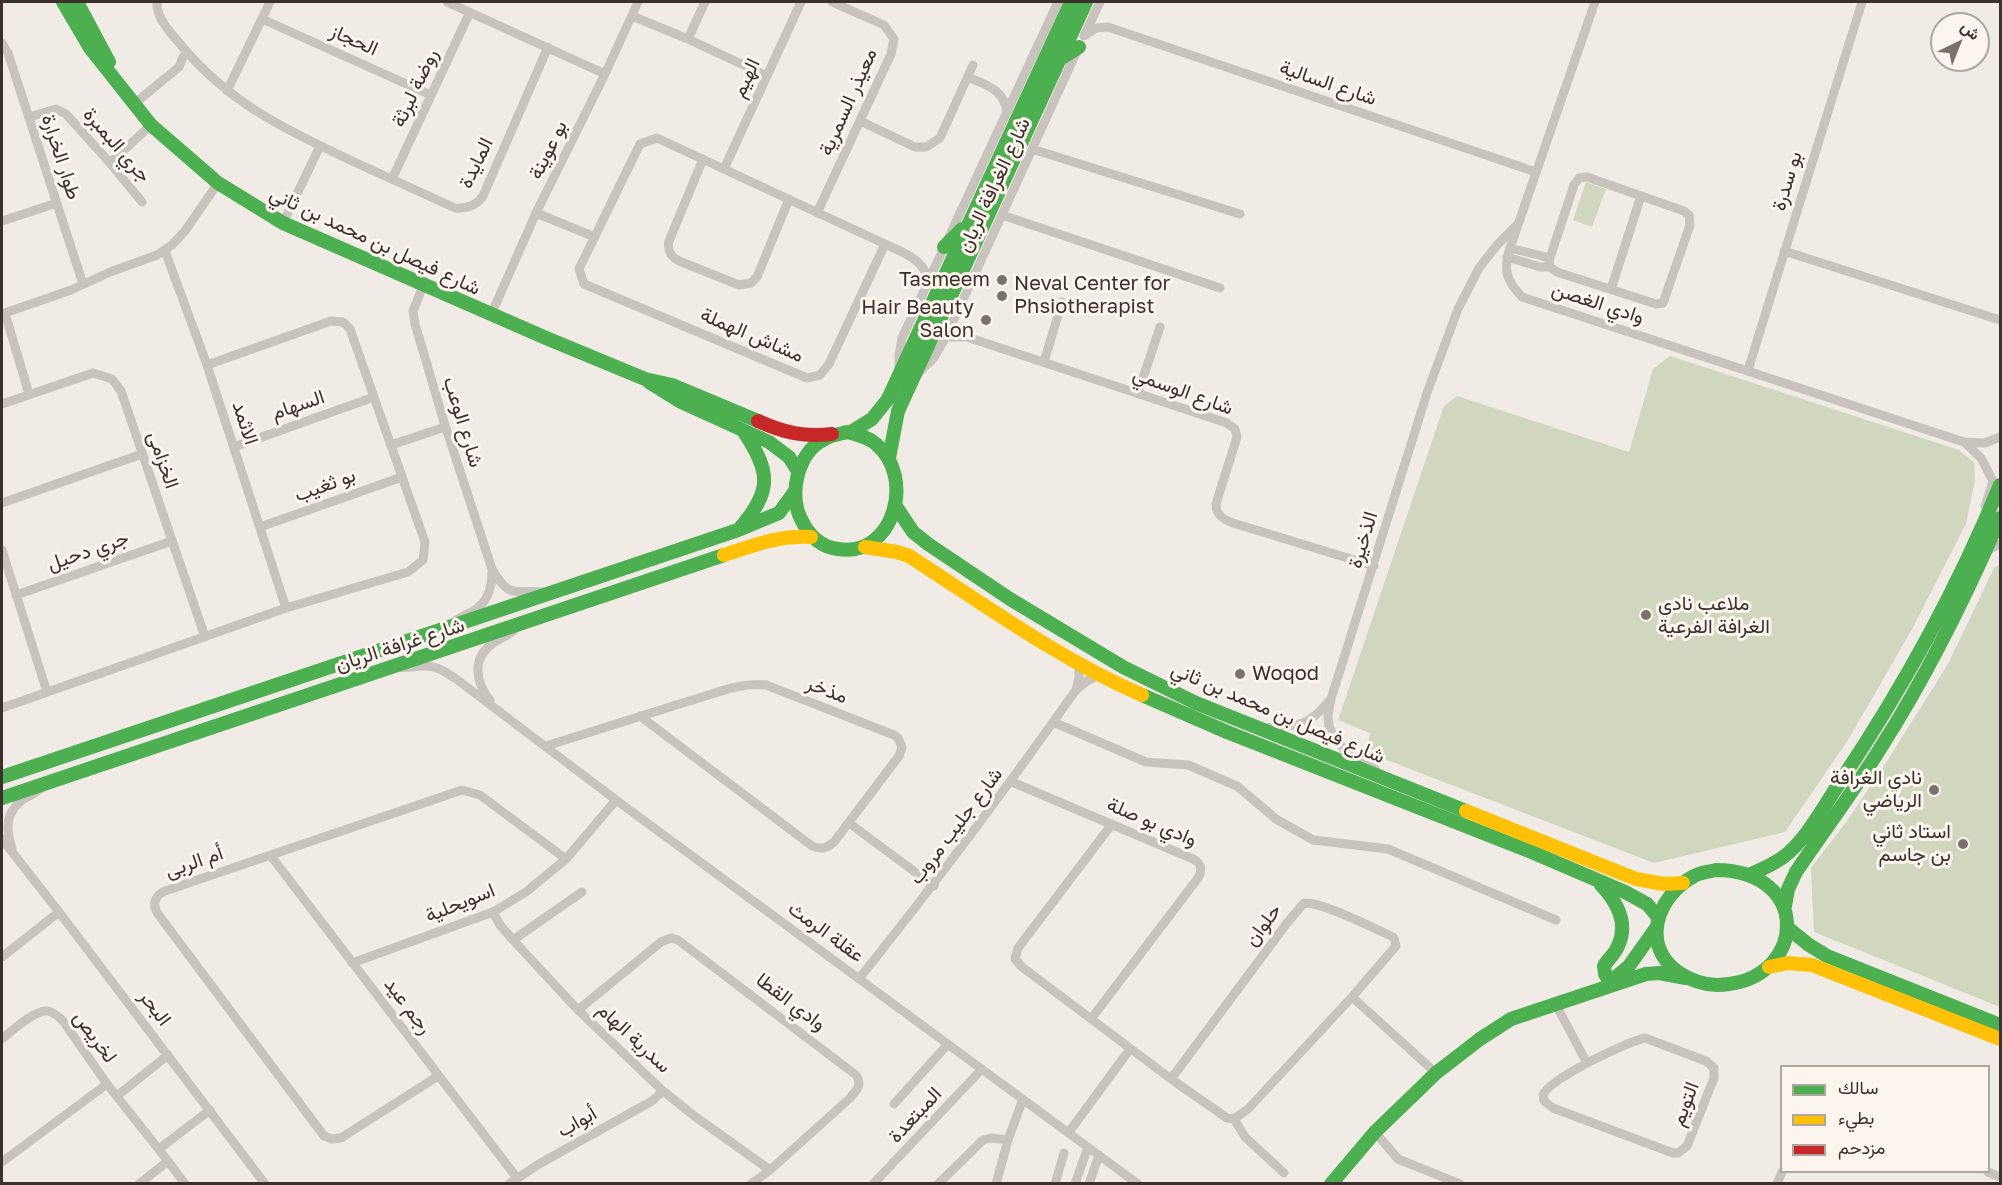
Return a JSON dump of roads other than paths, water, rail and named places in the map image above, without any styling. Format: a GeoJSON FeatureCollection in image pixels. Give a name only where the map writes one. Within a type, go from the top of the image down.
{"type":"FeatureCollection","features":[{"type":"Feature","properties":{"kind":"street","name":"شارع فيصل بن محمد بن ثاني"},"geometry":{"type":"LineString","coordinates":[[63,2],[90,48],[134,104],[183,154],[218,183],[283,223],[423,286],[645,379],[672,385],[690,399],[777,447],[789,457],[798,471]]}},
{"type":"Feature","properties":{"kind":"street","name":"شارع فيصل بن محمد بن ثاني"},"geometry":{"type":"LineString","coordinates":[[77,2],[122,88]]}},
{"type":"Feature","properties":{"kind":"street","name":"المايدة"},"geometry":{"type":"LineString","coordinates":[[157,2],[157,10],[161,19],[188,53],[227,91],[270,121],[455,208],[466,208],[480,201],[548,47]]}},
{"type":"Feature","properties":{"kind":"street"},"geometry":{"type":"LineString","coordinates":[[227,91],[270,2]]}},
{"type":"Feature","properties":{"kind":"street"},"geometry":{"type":"LineString","coordinates":[[447,2],[605,75]]}},
{"type":"Feature","properties":{"kind":"street","name":"بو عوينة"},"geometry":{"type":"LineString","coordinates":[[491,315],[536,213],[605,75],[638,2]]}},
{"type":"Feature","properties":{"kind":"street"},"geometry":{"type":"LineString","coordinates":[[688,39],[705,2]]}},
{"type":"Feature","properties":{"kind":"street","name":"الهيم"},"geometry":{"type":"LineString","coordinates":[[724,169],[801,2]]}},
{"type":"Feature","properties":{"kind":"street","name":"معيذر السمرية"},"geometry":{"type":"LineString","coordinates":[[817,213],[891,54],[894,39],[884,25],[832,2]]}},
{"type":"Feature","properties":{"kind":"street","name":"شارع الغرافة الريان"},"geometry":{"type":"LineString","coordinates":[[899,374],[900,344],[1058,2]]}},
{"type":"Feature","properties":{"kind":"street","name":"شارع الغرافة الريان"},"geometry":{"type":"LineString","coordinates":[[851,432],[869,423],[878,415],[888,399],[1071,2]]}},
{"type":"Feature","properties":{"kind":"street","name":"وادي الغصن"},"geometry":{"type":"LineString","coordinates":[[1595,2],[1505,265],[1510,285],[1522,297],[1748,370],[1904,424],[1964,442],[1985,443],[2001,437]]}},
{"type":"Feature","properties":{"kind":"street","name":"بو سدرة"},"geometry":{"type":"LineString","coordinates":[[1748,370],[1862,2]]}},
{"type":"Feature","properties":{"kind":"street"},"geometry":{"type":"LineString","coordinates":[[1094,4],[1101,20],[1108,27]]}},
{"type":"Feature","properties":{"kind":"street","name":"شارع الغرافة الريان"},"geometry":{"type":"LineString","coordinates":[[913,378],[928,366],[946,337],[1082,41],[1094,4]]}},
{"type":"Feature","properties":{"kind":"street","name":"شارع الغرافة الريان"},"geometry":{"type":"LineString","coordinates":[[889,458],[898,411],[1060,58],[1094,4]]}},
{"type":"Feature","properties":{"kind":"street","name":"روضة لبرثة"},"geometry":{"type":"LineString","coordinates":[[392,179],[470,12]]}},
{"type":"Feature","properties":{"kind":"street"},"geometry":{"type":"LineString","coordinates":[[632,16],[767,76]]}},
{"type":"Feature","properties":{"kind":"street","name":"الحجاز"},"geometry":{"type":"LineString","coordinates":[[262,19],[431,95]]}},
{"type":"Feature","properties":{"kind":"street"},"geometry":{"type":"LineString","coordinates":[[1060,58],[1096,28],[1108,27]]}},
{"type":"Feature","properties":{"kind":"street","name":"شارع السالية"},"geometry":{"type":"LineString","coordinates":[[1108,27],[1536,172]]}},
{"type":"Feature","properties":{"kind":"street","name":"طوار الخرارة"},"geometry":{"type":"LineString","coordinates":[[2,43],[8,53],[83,284]]}},
{"type":"Feature","properties":{"kind":"street"},"geometry":{"type":"LineString","coordinates":[[179,68],[183,57],[188,53]]}},
{"type":"Feature","properties":{"kind":"street"},"geometry":{"type":"LineString","coordinates":[[134,104],[179,68],[196,61]]}},
{"type":"Feature","properties":{"kind":"street"},"geometry":{"type":"LineString","coordinates":[[860,121],[915,147],[926,147],[940,138],[973,65]]}},
{"type":"Feature","properties":{"kind":"street"},"geometry":{"type":"LineString","coordinates":[[968,76],[997,90],[1008,90],[1020,84]]}},
{"type":"Feature","properties":{"kind":"street"},"geometry":{"type":"LineString","coordinates":[[997,90],[1005,102],[1007,112]]}},
{"type":"Feature","properties":{"kind":"street","name":"جري البمبرة"},"geometry":{"type":"LineString","coordinates":[[29,117],[56,109],[66,114],[142,202]]}},
{"type":"Feature","properties":{"kind":"street"},"geometry":{"type":"LineString","coordinates":[[110,163],[152,124]]}},
{"type":"Feature","properties":{"kind":"street","name":"مشاش الهملة"},"geometry":{"type":"LineString","coordinates":[[885,244],[829,364],[820,375],[807,378],[584,284],[579,269],[640,144],[657,138],[885,244],[917,260]]}},
{"type":"Feature","properties":{"kind":"street"},"geometry":{"type":"LineString","coordinates":[[283,223],[320,146]]}},
{"type":"Feature","properties":{"kind":"street"},"geometry":{"type":"LineString","coordinates":[[1032,149],[1240,214]]}},
{"type":"Feature","properties":{"kind":"street"},"geometry":{"type":"LineString","coordinates":[[703,159],[669,241],[671,255],[679,261],[739,285],[751,284],[757,277],[789,199]]}},
{"type":"Feature","properties":{"kind":"street"},"geometry":{"type":"LineString","coordinates":[[1587,177],[1641,196],[1687,213],[1691,218],[1663,303],[1656,304],[1554,271],[1550,262],[1574,185],[1579,178],[1587,177]]}},
{"type":"Feature","properties":{"kind":"street"},"geometry":{"type":"LineString","coordinates":[[29,394],[3,314],[165,251],[185,231],[218,183]]}},
{"type":"Feature","properties":{"kind":"street"},"geometry":{"type":"LineString","coordinates":[[1611,289],[1641,196]]}},
{"type":"Feature","properties":{"kind":"street"},"geometry":{"type":"LineString","coordinates":[[2,220],[57,203]]}},
{"type":"Feature","properties":{"kind":"street"},"geometry":{"type":"LineString","coordinates":[[536,213],[595,237]]}},
{"type":"Feature","properties":{"kind":"street"},"geometry":{"type":"LineString","coordinates":[[1002,215],[1220,288]]}},
{"type":"Feature","properties":{"kind":"street"},"geometry":{"type":"LineString","coordinates":[[917,260],[930,260],[942,251],[968,223]]}},
{"type":"Feature","properties":{"kind":"street","name":"الذخيرة"},"geometry":{"type":"LineString","coordinates":[[1413,791],[1342,748],[1332,733],[1328,719],[1331,699],[1428,390],[1458,309],[1488,256],[1518,224]]}},
{"type":"Feature","properties":{"kind":"street","name":"الاثمد"},"geometry":{"type":"LineString","coordinates":[[165,251],[207,365],[286,608]]}},
{"type":"Feature","properties":{"kind":"street"},"geometry":{"type":"LineString","coordinates":[[1784,251],[2001,320]]}},
{"type":"Feature","properties":{"kind":"street"},"geometry":{"type":"LineString","coordinates":[[1509,252],[1540,267],[1550,262]]}},
{"type":"Feature","properties":{"kind":"street"},"geometry":{"type":"LineString","coordinates":[[917,260],[925,270],[928,283]]}},
{"type":"Feature","properties":{"kind":"street","name":"شارع الوعب"},"geometry":{"type":"LineString","coordinates":[[423,286],[413,310],[415,324],[445,427],[492,569],[498,579],[510,590],[521,593],[539,591],[548,594]]}},
{"type":"Feature","properties":{"kind":"street"},"geometry":{"type":"LineString","coordinates":[[1044,362],[1062,302]]}},
{"type":"Feature","properties":{"kind":"street"},"geometry":{"type":"LineString","coordinates":[[2,708],[286,608],[408,572],[423,560],[425,542],[350,329],[343,322],[331,321],[207,365]]}},
{"type":"Feature","properties":{"kind":"street"},"geometry":{"type":"LineString","coordinates":[[1138,393],[1160,327]]}},
{"type":"Feature","properties":{"kind":"street","name":"شارع الوسمي"},"geometry":{"type":"LineString","coordinates":[[946,337],[967,338],[1227,423],[1235,429],[1237,437],[1216,504],[1216,510],[1222,518],[1374,566]]}},
{"type":"Feature","properties":{"kind":"street","name":"الخزامى"},"geometry":{"type":"LineString","coordinates":[[2,404],[93,373],[112,379],[121,392],[206,637]]}},
{"type":"Feature","properties":{"kind":"street","name":"السهام"},"geometry":{"type":"LineString","coordinates":[[234,447],[374,397]]}},
{"type":"Feature","properties":{"kind":"street","name":"شارع فيصل بن محمد بن ثاني"},"geometry":{"type":"LineString","coordinates":[[690,399],[783,432],[810,436],[832,434]]}},
{"type":"Feature","properties":{"kind":"street"},"geometry":{"type":"LineString","coordinates":[[391,445],[445,427]]}},
{"type":"Feature","properties":{"kind":"street"},"geometry":{"type":"LineString","coordinates":[[738,530],[760,505],[766,480],[759,453],[743,430]]}},
{"type":"Feature","properties":{"kind":"street"},"geometry":{"type":"LineString","coordinates":[[851,432],[872,440],[889,458],[896,485],[895,505],[882,533],[865,547],[844,552],[824,546],[811,537],[799,516],[795,490],[798,471],[812,446],[832,434],[851,432]]}},
{"type":"Feature","properties":{"kind":"street"},"geometry":{"type":"LineString","coordinates":[[1964,442],[1981,458],[1993,481],[1980,549]]}},
{"type":"Feature","properties":{"kind":"street"},"geometry":{"type":"LineString","coordinates":[[2,503],[142,454]]}},
{"type":"Feature","properties":{"kind":"street","name":"بو ثغيب"},"geometry":{"type":"LineString","coordinates":[[260,527],[402,477]]}},
{"type":"Feature","properties":{"kind":"street"},"geometry":{"type":"LineString","coordinates":[[1785,906],[1788,889],[1796,872],[1905,708],[1963,600],[2001,485]]}},
{"type":"Feature","properties":{"kind":"street","name":"شارع غرافة الريان"},"geometry":{"type":"LineString","coordinates":[[2,777],[738,530],[778,513],[795,490]]}},
{"type":"Feature","properties":{"kind":"street","name":"شارع فيصل بن محمد بن ثاني"},"geometry":{"type":"LineString","coordinates":[[895,505],[913,532],[928,544],[1097,652],[1196,704],[1636,879],[1664,884],[1683,883]]}},
{"type":"Feature","properties":{"kind":"street"},"geometry":{"type":"LineString","coordinates":[[1749,875],[1788,854],[1835,790],[1884,716],[1920,657],[1980,549],[2001,518]]}},
{"type":"Feature","properties":{"kind":"street","name":"شارع غرافة الريان"},"geometry":{"type":"LineString","coordinates":[[2,798],[772,539],[790,536],[811,537]]}},
{"type":"Feature","properties":{"kind":"street","name":"جري دحيل"},"geometry":{"type":"LineString","coordinates":[[16,595],[172,541]]}},
{"type":"Feature","properties":{"kind":"street"},"geometry":{"type":"LineString","coordinates":[[1980,549],[2001,544]]}},
{"type":"Feature","properties":{"kind":"street","name":"شارع فيصل بن محمد بن ثاني"},"geometry":{"type":"LineString","coordinates":[[865,547],[897,552],[925,565],[1100,675],[1227,732],[1596,879],[1641,901],[1657,923]]}},
{"type":"Feature","properties":{"kind":"street"},"geometry":{"type":"LineString","coordinates":[[2,550],[47,692]]}},
{"type":"Feature","properties":{"kind":"street","name":"شارع الوعب"},"geometry":{"type":"LineString","coordinates":[[450,626],[458,618],[478,608],[486,599],[492,583],[492,569]]}},
{"type":"Feature","properties":{"kind":"street","name":"عقلة الرمث"},"geometry":{"type":"LineString","coordinates":[[495,707],[479,684],[478,662],[489,646],[506,637],[518,626]]}},
{"type":"Feature","properties":{"kind":"street","name":"شارع جليب مروب"},"geometry":{"type":"LineString","coordinates":[[1076,690],[1079,663]]}},
{"type":"Feature","properties":{"kind":"street","name":"عقلة الرمث"},"geometry":{"type":"LineString","coordinates":[[397,666],[407,669],[422,666],[438,668],[495,707],[616,800],[1138,1184]]}},
{"type":"Feature","properties":{"kind":"street","name":"شارع جليب مروب"},"geometry":{"type":"LineString","coordinates":[[859,979],[934,886],[1012,782],[1076,690],[1087,681],[1100,675]]}},
{"type":"Feature","properties":{"kind":"street","name":"مذخر"},"geometry":{"type":"LineString","coordinates":[[546,746],[640,716],[731,689],[757,684],[766,685],[894,735],[901,742],[902,752],[830,846],[820,848],[812,846],[640,716]]}},
{"type":"Feature","properties":{"kind":"street","name":"الذخيرة"},"geometry":{"type":"LineString","coordinates":[[1258,729],[1294,726],[1307,722],[1319,714],[1331,699]]}},
{"type":"Feature","properties":{"kind":"street"},"geometry":{"type":"LineString","coordinates":[[1053,722],[1146,762],[1188,765],[1237,786],[1276,819],[1313,840],[1388,849],[1556,920]]}},
{"type":"Feature","properties":{"kind":"street","name":"وادي بو صلة"},"geometry":{"type":"LineString","coordinates":[[1012,782],[1193,859],[1202,869],[1198,878],[1091,1019]]}},
{"type":"Feature","properties":{"kind":"street","name":"البحر"},"geometry":{"type":"LineString","coordinates":[[15,855],[7,829],[10,814],[19,802],[36,793],[44,784]]}},
{"type":"Feature","properties":{"kind":"street","name":"أم الربى"},"geometry":{"type":"LineString","coordinates":[[438,1076],[341,1138],[332,1139],[321,1133],[165,924],[154,905],[157,896],[165,891],[462,790],[480,795],[566,859]]}},
{"type":"Feature","properties":{"kind":"street","name":"اسويحلية"},"geometry":{"type":"LineString","coordinates":[[352,963],[493,912],[526,892],[566,859],[616,800]]}},
{"type":"Feature","properties":{"kind":"street"},"geometry":{"type":"LineString","coordinates":[[849,823],[934,886]]}},
{"type":"Feature","properties":{"kind":"street"},"geometry":{"type":"LineString","coordinates":[[1112,824],[1016,953],[1017,964],[1218,1113],[1234,1119],[1245,1137],[1284,1173]]}},
{"type":"Feature","properties":{"kind":"street","name":"البحر"},"geometry":{"type":"LineString","coordinates":[[2,839],[265,1184]]}},
{"type":"Feature","properties":{"kind":"street","name":"رجم عيد"},"geometry":{"type":"LineString","coordinates":[[271,856],[438,1076],[513,1181]]}},
{"type":"Feature","properties":{"kind":"street"},"geometry":{"type":"LineString","coordinates":[[1605,985],[1629,966],[1657,923],[1669,897],[1683,883],[1696,875],[1716,870],[1749,875],[1772,889],[1785,906],[1788,928],[1782,947],[1769,967]]}},
{"type":"Feature","properties":{"kind":"street"},"geometry":{"type":"LineString","coordinates":[[1596,879],[1613,897],[1623,922],[1619,943],[1605,966],[1605,985]]}},
{"type":"Feature","properties":{"kind":"street"},"geometry":{"type":"LineString","coordinates":[[513,940],[582,892]]}},
{"type":"Feature","properties":{"kind":"street","name":"حلوان"},"geometry":{"type":"LineString","coordinates":[[1172,1080],[1304,903],[1314,904],[1351,918],[1391,936],[1396,942],[1395,950],[1248,1109],[1234,1119]]}},
{"type":"Feature","properties":{"kind":"street"},"geometry":{"type":"LineString","coordinates":[[2,957],[59,912]]}},
{"type":"Feature","properties":{"kind":"street","name":"سدرية الهام"},"geometry":{"type":"LineString","coordinates":[[493,912],[500,925],[513,940],[578,1010],[663,1091],[770,1170]]}},
{"type":"Feature","properties":{"kind":"street"},"geometry":{"type":"LineString","coordinates":[[1657,923],[1656,943],[1661,955],[1665,962],[1686,978]]}},
{"type":"Feature","properties":{"kind":"street"},"geometry":{"type":"LineString","coordinates":[[1788,928],[1827,956],[2001,1025]]}},
{"type":"Feature","properties":{"kind":"street","name":"وادي القطا"},"geometry":{"type":"LineString","coordinates":[[578,1010],[662,942],[671,938],[678,940],[848,1067],[860,1082],[857,1089],[770,1170],[751,1184]]}},
{"type":"Feature","properties":{"kind":"street"},"geometry":{"type":"LineString","coordinates":[[1331,1184],[1375,1132],[1436,1073],[1511,1018],[1605,985],[1653,973],[1686,978],[1709,986],[1732,985],[1751,979],[1769,967],[1788,963],[1812,965],[2001,1039]]}},
{"type":"Feature","properties":{"kind":"street"},"geometry":{"type":"LineString","coordinates":[[1352,997],[1436,1073]]}},
{"type":"Feature","properties":{"kind":"street"},"geometry":{"type":"LineString","coordinates":[[1555,1003],[1587,1063]]}},
{"type":"Feature","properties":{"kind":"street","name":"لخريص"},"geometry":{"type":"LineString","coordinates":[[2,1039],[36,1013],[47,1011],[56,1014],[63,1020],[107,1084],[2,1162]]}},
{"type":"Feature","properties":{"kind":"street","name":"التويم"},"geometry":{"type":"LineString","coordinates":[[1645,1038],[1711,1063],[1715,1073],[1687,1146],[1678,1153],[1673,1153],[1548,1106],[1544,1101],[1545,1090],[1587,1063],[1645,1038]]}},
{"type":"Feature","properties":{"kind":"street"},"geometry":{"type":"LineString","coordinates":[[894,1104],[948,1044]]}},
{"type":"Feature","properties":{"kind":"street"},"geometry":{"type":"LineString","coordinates":[[1069,1132],[1130,1049]]}},
{"type":"Feature","properties":{"kind":"street"},"geometry":{"type":"LineString","coordinates":[[117,1096],[168,1055]]}},
{"type":"Feature","properties":{"kind":"street","name":"المبتعدة"},"geometry":{"type":"LineString","coordinates":[[873,1184],[982,1070]]}},
{"type":"Feature","properties":{"kind":"street"},"geometry":{"type":"LineString","coordinates":[[107,1084],[185,1184]]}},
{"type":"Feature","properties":{"kind":"street","name":"أبواب"},"geometry":{"type":"LineString","coordinates":[[513,1181],[652,1101],[663,1091]]}},
{"type":"Feature","properties":{"kind":"street"},"geometry":{"type":"LineString","coordinates":[[996,1184],[1008,1140],[1023,1099]]}},
{"type":"Feature","properties":{"kind":"street"},"geometry":{"type":"LineString","coordinates":[[159,1149],[210,1110]]}},
{"type":"Feature","properties":{"kind":"street"},"geometry":{"type":"LineString","coordinates":[[1375,1132],[1398,1159],[1455,1182]]}},
{"type":"Feature","properties":{"kind":"street"},"geometry":{"type":"LineString","coordinates":[[938,1184],[983,1140],[991,1138],[1008,1140]]}},
{"type":"Feature","properties":{"kind":"street"},"geometry":{"type":"LineString","coordinates":[[1075,1184],[1088,1147]]}},
{"type":"Feature","properties":{"kind":"street"},"geometry":{"type":"LineString","coordinates":[[1058,1184],[1064,1154]]}},
{"type":"Feature","properties":{"kind":"street"},"geometry":{"type":"LineString","coordinates":[[1089,1184],[1099,1155]]}},
{"type":"Feature","properties":{"kind":"street"},"geometry":{"type":"LineString","coordinates":[[139,1184],[168,1161]]}},
{"type":"Feature","properties":{"kind":"place","name":"Tasmeem"},"geometry":{"type":"Point","coordinates":[1002,280]}},
{"type":"Feature","properties":{"kind":"place","name":"Neval Center for Phsiotherapist"},"geometry":{"type":"Point","coordinates":[1002,296]}},
{"type":"Feature","properties":{"kind":"place","name":"Hair Beauty Salon"},"geometry":{"type":"Point","coordinates":[986,320]}},
{"type":"Feature","properties":{"kind":"place","name":"ملاعب نادي الغرافة الفرعية"},"geometry":{"type":"Point","coordinates":[1646,615]}},
{"type":"Feature","properties":{"kind":"place","name":"Woqod"},"geometry":{"type":"Point","coordinates":[1240,674]}},
{"type":"Feature","properties":{"kind":"place","name":"نادي الغرافة الرياضي"},"geometry":{"type":"Point","coordinates":[1934,790]}},
{"type":"Feature","properties":{"kind":"place","name":"استاد ثاني بن جاسم"},"geometry":{"type":"Point","coordinates":[1963,844]}}]}
